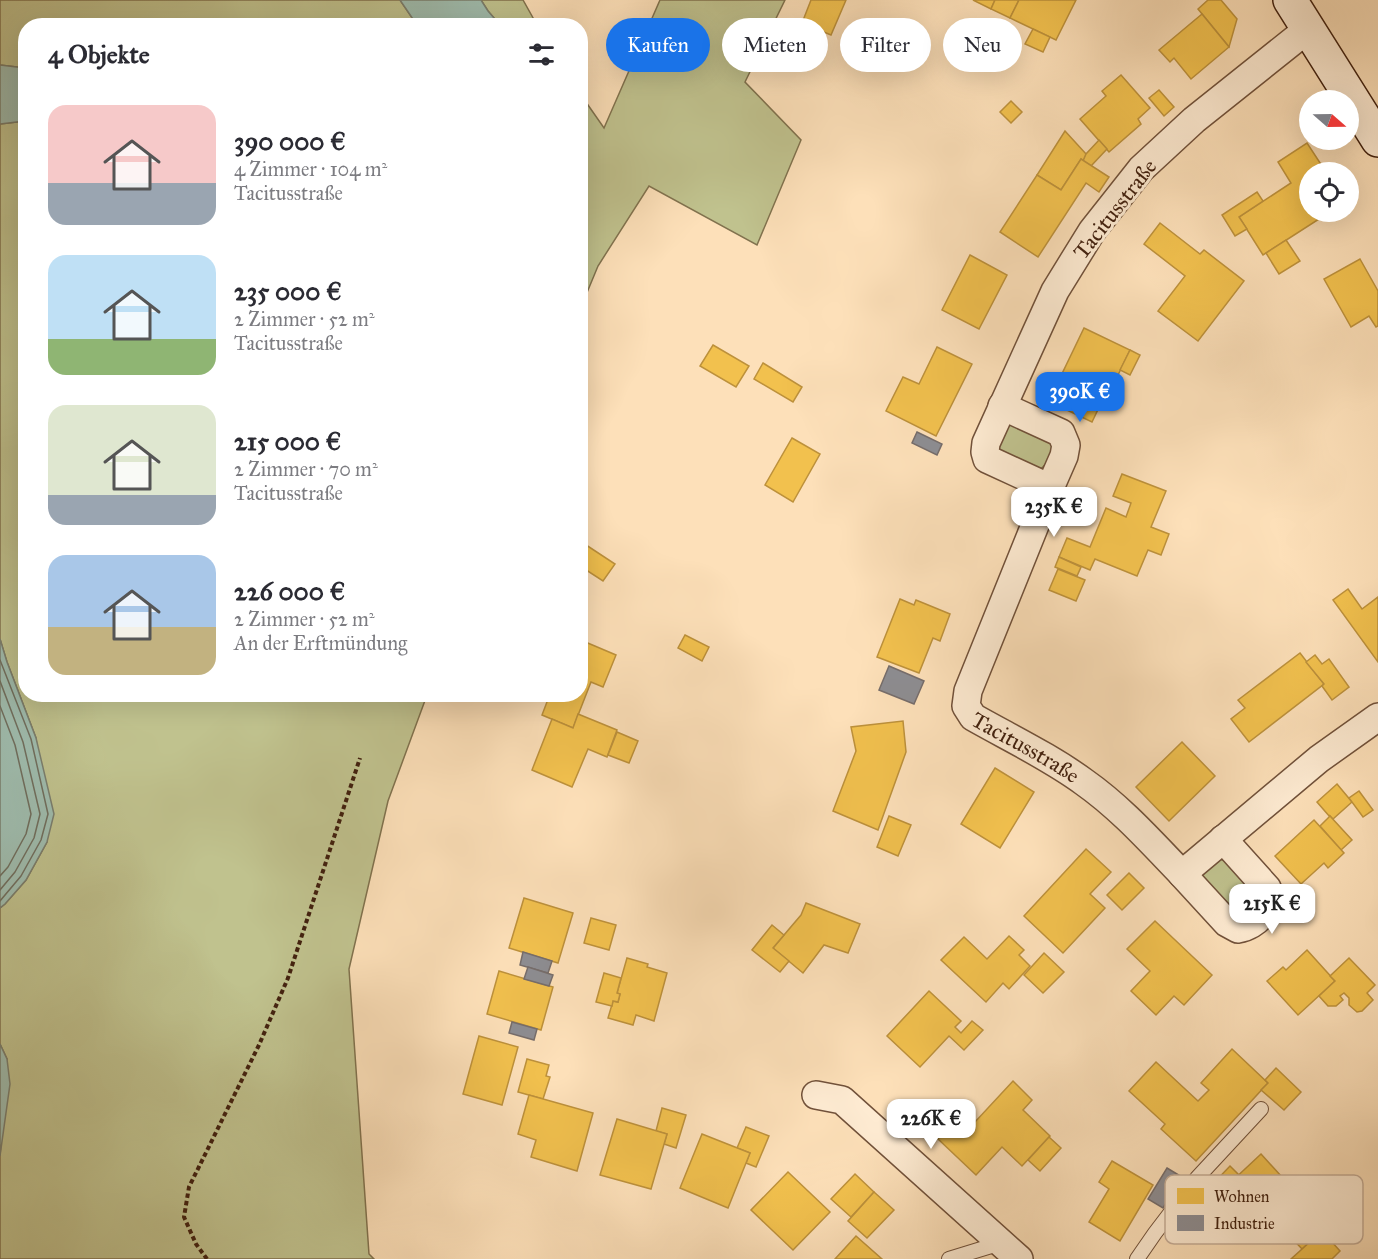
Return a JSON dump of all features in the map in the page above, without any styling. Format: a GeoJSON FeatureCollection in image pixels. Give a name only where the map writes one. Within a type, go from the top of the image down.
{"type":"FeatureCollection","features":[{"type":"Feature","properties":{"kind":"main road"},"geometry":{"type":"LineString","coordinates":[[1290,0],[1378,140]]}},
{"type":"Feature","properties":{"kind":"street","name":"Tacitusstraße"},"geometry":{"type":"LineString","coordinates":[[1050,488],[987,459],[985,452],[986,443],[1002,406],[1055,291],[1092,231],[1141,169],[1194,120],[1308,29]]}},
{"type":"Feature","properties":{"kind":"street","name":"Tacitusstraße"},"geometry":{"type":"LineString","coordinates":[[1002,406],[1061,434],[1066,445],[1064,456],[968,691],[966,706],[972,717],[1058,764],[1086,783],[1134,823],[1227,923],[1238,928],[1249,926],[1269,906],[1270,894],[1223,839]]}},
{"type":"Feature","properties":{"kind":"street"},"geometry":{"type":"LineString","coordinates":[[1182,874],[1319,759],[1378,717]]}},
{"type":"Feature","properties":{"kind":"street"},"geometry":{"type":"LineString","coordinates":[[816,1095],[842,1100],[1010,1251]]}},
{"type":"Feature","properties":{"kind":"lane"},"geometry":{"type":"LineString","coordinates":[[1200,1175],[1261,1109]]}},
{"type":"Feature","properties":{"kind":"lane"},"geometry":{"type":"LineString","coordinates":[[1137,1259],[1165,1220]]}},
{"type":"Feature","properties":{"kind":"lane"},"geometry":{"type":"LineString","coordinates":[[949,1259],[1010,1251]]}},
{"type":"Feature","properties":{"kind":"path"},"geometry":{"type":"LineString","coordinates":[[207,1259],[196,1244],[184,1217],[189,1187],[259,1045],[288,978],[360,759]]}},
{"type":"Feature","properties":{"kind":"green space"},"geometry":{"type":"Polygon","coordinates":[[[0,0],[400,0],[412,18],[18,18],[18,67],[0,65],[0,0]]]}},
{"type":"Feature","properties":{"kind":"green space"},"geometry":{"type":"Polygon","coordinates":[[[481,0],[523,0],[533,18],[494,18],[481,0]]]}},
{"type":"Feature","properties":{"kind":"green space"},"geometry":{"type":"Polygon","coordinates":[[[660,0],[785,0],[776,18],[722,18],[722,72],[750,72],[745,82],[801,140],[757,245],[649,186],[598,266],[588,290],[588,105],[604,128],[628,72],[710,72],[710,18],[652,18],[660,0]]]}},
{"type":"Feature","properties":{"kind":"green space"},"geometry":{"type":"Polygon","coordinates":[[[18,122],[18,691],[0,639],[0,124],[18,122]]]}},
{"type":"Feature","properties":{"kind":"green space"},"geometry":{"type":"Polygon","coordinates":[[[1011,419],[1055,443],[1047,463],[1041,469],[1037,471],[1000,452],[997,444],[1011,419]]]}},
{"type":"Feature","properties":{"kind":"green space"},"geometry":{"type":"Polygon","coordinates":[[[22,702],[424,702],[388,801],[349,969],[369,1254],[374,1259],[0,1259],[0,1156],[7,1059],[0,1044],[0,908],[26,880],[47,842],[36,738],[22,702]]]}},
{"type":"Feature","properties":{"kind":"green space"},"geometry":{"type":"Polygon","coordinates":[[[1217,859],[1230,865],[1255,894],[1257,901],[1254,909],[1238,920],[1200,880],[1202,870],[1217,859]]]}},
{"type":"Feature","properties":{"kind":"water"},"geometry":{"type":"Polygon","coordinates":[[[400,0],[481,0],[494,18],[412,18],[400,0]]]}},
{"type":"Feature","properties":{"kind":"water"},"geometry":{"type":"Polygon","coordinates":[[[0,65],[18,67],[18,122],[0,124],[0,65]]]}},
{"type":"Feature","properties":{"kind":"water"},"geometry":{"type":"Polygon","coordinates":[[[0,639],[18,691],[18,702],[22,702],[36,738],[54,814],[47,842],[26,880],[0,908],[0,639]]]}},
{"type":"Feature","properties":{"kind":"water"},"geometry":{"type":"Polygon","coordinates":[[[0,1044],[7,1059],[10,1084],[0,1156],[0,1044]]]}},
{"type":"Feature","properties":{"kind":"building: Wohnen"},"geometry":{"type":"Polygon","coordinates":[[[811,0],[846,0],[831,35],[828,34],[828,18],[804,18],[811,0]]]}},
{"type":"Feature","properties":{"kind":"building: Wohnen"},"geometry":{"type":"Polygon","coordinates":[[[973,0],[995,0],[991,9],[973,0]]]}},
{"type":"Feature","properties":{"kind":"building: Wohnen"},"geometry":{"type":"Polygon","coordinates":[[[995,0],[1019,0],[1010,18],[991,9],[995,0]]]}},
{"type":"Feature","properties":{"kind":"building: Wohnen"},"geometry":{"type":"Polygon","coordinates":[[[1019,0],[1076,0],[1056,40],[1022,24],[1022,18],[1010,18],[1019,0]]]}},
{"type":"Feature","properties":{"kind":"building: Wohnen"},"geometry":{"type":"Polygon","coordinates":[[[1208,0],[1221,0],[1237,19],[1229,47],[1198,9],[1208,0]]]}},
{"type":"Feature","properties":{"kind":"building: Wohnen"},"geometry":{"type":"Polygon","coordinates":[[[1202,14],[1229,47],[1191,79],[1174,58],[1170,62],[1159,50],[1202,14]]]}},
{"type":"Feature","properties":{"kind":"building: Wohnen"},"geometry":{"type":"Polygon","coordinates":[[[1033,29],[1050,37],[1043,52],[1025,44],[1033,29]]]}},
{"type":"Feature","properties":{"kind":"building: Wohnen"},"geometry":{"type":"Polygon","coordinates":[[[1121,75],[1150,108],[1138,119],[1141,124],[1109,152],[1080,119],[1106,96],[1102,91],[1121,75]]]}},
{"type":"Feature","properties":{"kind":"building: Wohnen"},"geometry":{"type":"Polygon","coordinates":[[[1159,90],[1174,107],[1164,116],[1149,98],[1159,90]]]}},
{"type":"Feature","properties":{"kind":"building: Wohnen"},"geometry":{"type":"Polygon","coordinates":[[[1011,101],[1022,112],[1011,123],[1000,112],[1011,101]]]}},
{"type":"Feature","properties":{"kind":"building: Wohnen"},"geometry":{"type":"Polygon","coordinates":[[[1065,131],[1087,155],[1083,161],[1081,159],[1061,190],[1037,175],[1065,131]]]}},
{"type":"Feature","properties":{"kind":"building: Wohnen"},"geometry":{"type":"Polygon","coordinates":[[[1099,140],[1107,149],[1091,166],[1083,161],[1086,154],[1099,140]]]}},
{"type":"Feature","properties":{"kind":"building: Wohnen"},"geometry":{"type":"Polygon","coordinates":[[[1299,148],[1312,150],[1319,162],[1299,162],[1299,222],[1314,222],[1263,255],[1239,217],[1291,183],[1278,162],[1299,148]]]}},
{"type":"Feature","properties":{"kind":"building: Wohnen"},"geometry":{"type":"Polygon","coordinates":[[[1081,159],[1109,177],[1099,192],[1086,183],[1038,257],[1000,232],[1037,175],[1061,190],[1081,159]]]}},
{"type":"Feature","properties":{"kind":"building: Wohnen"},"geometry":{"type":"Polygon","coordinates":[[[1257,192],[1263,201],[1239,217],[1247,229],[1235,236],[1222,215],[1257,192]]]}},
{"type":"Feature","properties":{"kind":"building: Wohnen"},"geometry":{"type":"Polygon","coordinates":[[[1160,223],[1200,254],[1204,250],[1244,281],[1198,341],[1158,311],[1185,276],[1144,244],[1160,223]]]}},
{"type":"Feature","properties":{"kind":"building: Wohnen"},"geometry":{"type":"Polygon","coordinates":[[[1286,240],[1300,261],[1279,274],[1266,253],[1286,240]]]}},
{"type":"Feature","properties":{"kind":"building: Wohnen"},"geometry":{"type":"Polygon","coordinates":[[[970,255],[1007,275],[979,329],[942,310],[970,255]]]}},
{"type":"Feature","properties":{"kind":"building: Wohnen"},"geometry":{"type":"Polygon","coordinates":[[[1360,259],[1378,291],[1378,326],[1376,327],[1369,316],[1351,327],[1324,279],[1360,259]]]}},
{"type":"Feature","properties":{"kind":"building: Wohnen"},"geometry":{"type":"Polygon","coordinates":[[[1084,328],[1130,350],[1105,402],[1059,380],[1084,328]]]}},
{"type":"Feature","properties":{"kind":"building: Wohnen"},"geometry":{"type":"Polygon","coordinates":[[[713,345],[749,366],[736,387],[700,366],[713,345]]]}},
{"type":"Feature","properties":{"kind":"building: Wohnen"},"geometry":{"type":"Polygon","coordinates":[[[937,347],[972,364],[936,436],[886,411],[903,377],[919,384],[937,347]]]}},
{"type":"Feature","properties":{"kind":"building: Wohnen"},"geometry":{"type":"Polygon","coordinates":[[[1130,350],[1140,355],[1130,375],[1120,370],[1130,350]]]}},
{"type":"Feature","properties":{"kind":"building: Wohnen"},"geometry":{"type":"Polygon","coordinates":[[[763,363],[802,387],[793,402],[754,379],[763,363]]]}},
{"type":"Feature","properties":{"kind":"building: Wohnen"},"geometry":{"type":"Polygon","coordinates":[[[1116,380],[1121,383],[1110,405],[1105,402],[1116,380]]]}},
{"type":"Feature","properties":{"kind":"building: Wohnen"},"geometry":{"type":"Polygon","coordinates":[[[1066,384],[1102,401],[1092,422],[1056,405],[1066,384]]]}},
{"type":"Feature","properties":{"kind":"building: Wohnen"},"geometry":{"type":"Polygon","coordinates":[[[792,438],[820,454],[793,502],[765,485],[792,438]]]}},
{"type":"Feature","properties":{"kind":"building: Wohnen"},"geometry":{"type":"Polygon","coordinates":[[[1122,474],[1166,491],[1151,527],[1169,534],[1161,555],[1148,550],[1137,576],[1095,559],[1090,570],[1059,557],[1067,538],[1090,547],[1106,508],[1126,517],[1131,503],[1113,496],[1122,474]]]}},
{"type":"Feature","properties":{"kind":"building: Wohnen"},"geometry":{"type":"Polygon","coordinates":[[[588,546],[615,564],[603,581],[588,571],[588,546]]]}},
{"type":"Feature","properties":{"kind":"building: Wohnen"},"geometry":{"type":"Polygon","coordinates":[[[1059,557],[1081,567],[1077,576],[1055,567],[1059,557]]]}},
{"type":"Feature","properties":{"kind":"building: Wohnen"},"geometry":{"type":"Polygon","coordinates":[[[1058,569],[1085,580],[1076,601],[1049,590],[1058,569]]]}},
{"type":"Feature","properties":{"kind":"building: Wohnen"},"geometry":{"type":"Polygon","coordinates":[[[1348,589],[1362,609],[1378,597],[1378,662],[1333,600],[1348,589]]]}},
{"type":"Feature","properties":{"kind":"building: Wohnen"},"geometry":{"type":"Polygon","coordinates":[[[900,599],[914,605],[916,600],[950,614],[940,641],[933,638],[919,673],[877,657],[900,599]]]}},
{"type":"Feature","properties":{"kind":"building: Wohnen"},"geometry":{"type":"Polygon","coordinates":[[[685,635],[709,647],[702,661],[678,648],[685,635]]]}},
{"type":"Feature","properties":{"kind":"building: Wohnen"},"geometry":{"type":"Polygon","coordinates":[[[588,643],[616,655],[603,687],[591,682],[588,690],[588,643]]]}},
{"type":"Feature","properties":{"kind":"building: Wohnen"},"geometry":{"type":"Polygon","coordinates":[[[1300,653],[1324,684],[1249,742],[1231,719],[1245,708],[1238,700],[1300,653]]]}},
{"type":"Feature","properties":{"kind":"building: Wohnen"},"geometry":{"type":"Polygon","coordinates":[[[1315,655],[1322,664],[1329,659],[1349,687],[1332,700],[1322,686],[1324,684],[1306,662],[1315,655]]]}},
{"type":"Feature","properties":{"kind":"building: Wohnen"},"geometry":{"type":"Polygon","coordinates":[[[547,702],[583,702],[573,728],[542,715],[547,702]]]}},
{"type":"Feature","properties":{"kind":"building: Wohnen"},"geometry":{"type":"Polygon","coordinates":[[[578,714],[617,730],[607,757],[588,749],[572,787],[532,770],[552,719],[573,728],[578,714]]]}},
{"type":"Feature","properties":{"kind":"building: Wohnen"},"geometry":{"type":"Polygon","coordinates":[[[903,721],[906,752],[878,830],[833,811],[856,751],[851,727],[903,721]]]}},
{"type":"Feature","properties":{"kind":"building: Wohnen"},"geometry":{"type":"Polygon","coordinates":[[[617,732],[638,741],[629,763],[608,755],[617,732]]]}},
{"type":"Feature","properties":{"kind":"building: Wohnen"},"geometry":{"type":"Polygon","coordinates":[[[1182,742],[1215,776],[1169,821],[1136,787],[1182,742]]]}},
{"type":"Feature","properties":{"kind":"building: Wohnen"},"geometry":{"type":"Polygon","coordinates":[[[995,768],[1034,792],[1000,848],[961,824],[995,768]]]}},
{"type":"Feature","properties":{"kind":"building: Wohnen"},"geometry":{"type":"Polygon","coordinates":[[[1337,784],[1352,802],[1333,819],[1317,802],[1337,784]]]}},
{"type":"Feature","properties":{"kind":"building: Wohnen"},"geometry":{"type":"Polygon","coordinates":[[[1359,791],[1373,810],[1363,817],[1349,798],[1359,791]]]}},
{"type":"Feature","properties":{"kind":"building: Wohnen"},"geometry":{"type":"Polygon","coordinates":[[[889,816],[911,825],[898,856],[877,847],[889,816]]]}},
{"type":"Feature","properties":{"kind":"building: Wohnen"},"geometry":{"type":"Polygon","coordinates":[[[1330,816],[1352,840],[1341,850],[1320,826],[1330,816]]]}},
{"type":"Feature","properties":{"kind":"building: Wohnen"},"geometry":{"type":"Polygon","coordinates":[[[1314,820],[1344,853],[1328,868],[1324,863],[1301,884],[1275,856],[1314,820]]]}},
{"type":"Feature","properties":{"kind":"building: Wohnen"},"geometry":{"type":"Polygon","coordinates":[[[1086,849],[1111,872],[1090,894],[1105,908],[1063,953],[1024,916],[1086,849]]]}},
{"type":"Feature","properties":{"kind":"building: Wohnen"},"geometry":{"type":"Polygon","coordinates":[[[1129,873],[1144,888],[1122,910],[1107,895],[1129,873]]]}},
{"type":"Feature","properties":{"kind":"building: Wohnen"},"geometry":{"type":"Polygon","coordinates":[[[524,898],[573,913],[558,963],[509,948],[524,898]]]}},
{"type":"Feature","properties":{"kind":"building: Wohnen"},"geometry":{"type":"Polygon","coordinates":[[[806,903],[860,924],[848,953],[824,945],[803,973],[773,948],[801,915],[806,903]]]}},
{"type":"Feature","properties":{"kind":"building: Wohnen"},"geometry":{"type":"Polygon","coordinates":[[[591,918],[616,925],[609,950],[584,943],[591,918]]]}},
{"type":"Feature","properties":{"kind":"building: Wohnen"},"geometry":{"type":"Polygon","coordinates":[[[1155,921],[1212,975],[1184,1005],[1174,996],[1156,1015],[1131,991],[1150,971],[1127,949],[1155,921]]]}},
{"type":"Feature","properties":{"kind":"building: Wohnen"},"geometry":{"type":"Polygon","coordinates":[[[772,925],[784,935],[773,948],[789,961],[780,972],[752,950],[772,925]]]}},
{"type":"Feature","properties":{"kind":"building: Wohnen"},"geometry":{"type":"Polygon","coordinates":[[[1009,936],[1024,950],[1019,955],[1030,966],[1009,989],[1003,983],[986,1002],[941,960],[964,937],[987,959],[1009,936]]]}},
{"type":"Feature","properties":{"kind":"building: Wohnen"},"geometry":{"type":"Polygon","coordinates":[[[1307,950],[1335,981],[1298,1015],[1267,981],[1283,967],[1286,970],[1307,950]]]}},
{"type":"Feature","properties":{"kind":"building: Wohnen"},"geometry":{"type":"Polygon","coordinates":[[[1044,953],[1064,972],[1043,993],[1024,975],[1044,953]]]}},
{"type":"Feature","properties":{"kind":"building: Wohnen"},"geometry":{"type":"Polygon","coordinates":[[[627,958],[667,973],[654,1021],[636,1015],[633,1025],[608,1018],[613,1001],[618,1002],[620,994],[617,993],[627,958]]]}},
{"type":"Feature","properties":{"kind":"building: Wohnen"},"geometry":{"type":"Polygon","coordinates":[[[1349,958],[1375,985],[1367,993],[1373,1000],[1362,1011],[1357,1012],[1349,1005],[1349,998],[1344,993],[1340,996],[1343,1000],[1336,1006],[1328,1006],[1319,996],[1335,981],[1330,976],[1349,958]]]}},
{"type":"Feature","properties":{"kind":"building: Wohnen"},"geometry":{"type":"Polygon","coordinates":[[[499,971],[553,987],[541,1030],[487,1014],[499,971]]]}},
{"type":"Feature","properties":{"kind":"building: Wohnen"},"geometry":{"type":"Polygon","coordinates":[[[604,973],[621,978],[617,993],[620,994],[618,1002],[613,1001],[612,1006],[596,1002],[604,973]]]}},
{"type":"Feature","properties":{"kind":"building: Wohnen"},"geometry":{"type":"Polygon","coordinates":[[[929,991],[961,1021],[955,1027],[961,1033],[972,1021],[983,1030],[964,1050],[949,1036],[920,1067],[887,1036],[929,991]]]}},
{"type":"Feature","properties":{"kind":"building: Wohnen"},"geometry":{"type":"Polygon","coordinates":[[[479,1036],[518,1047],[502,1105],[463,1094],[479,1036]]]}},
{"type":"Feature","properties":{"kind":"building: Wohnen"},"geometry":{"type":"Polygon","coordinates":[[[1232,1049],[1268,1083],[1196,1161],[1161,1129],[1165,1124],[1129,1091],[1156,1062],[1198,1101],[1209,1090],[1201,1083],[1232,1049]]]}},
{"type":"Feature","properties":{"kind":"building: Wohnen"},"geometry":{"type":"Polygon","coordinates":[[[527,1059],[549,1065],[546,1076],[550,1077],[543,1099],[518,1092],[527,1059]]]}},
{"type":"Feature","properties":{"kind":"building: Wohnen"},"geometry":{"type":"Polygon","coordinates":[[[1276,1068],[1301,1092],[1284,1110],[1261,1090],[1268,1083],[1265,1080],[1276,1068]]]}},
{"type":"Feature","properties":{"kind":"building: Wohnen"},"geometry":{"type":"Polygon","coordinates":[[[1013,1081],[1032,1100],[1023,1110],[1050,1136],[1022,1166],[1002,1147],[976,1175],[938,1139],[951,1125],[962,1136],[1013,1081]]]}},
{"type":"Feature","properties":{"kind":"building: Wohnen"},"geometry":{"type":"Polygon","coordinates":[[[529,1095],[593,1113],[577,1171],[531,1157],[536,1140],[518,1134],[529,1095]]]}},
{"type":"Feature","properties":{"kind":"building: Wohnen"},"geometry":{"type":"Polygon","coordinates":[[[662,1108],[686,1115],[676,1148],[664,1144],[667,1134],[656,1131],[662,1108]]]}},
{"type":"Feature","properties":{"kind":"building: Wohnen"},"geometry":{"type":"Polygon","coordinates":[[[617,1119],[667,1134],[651,1189],[600,1175],[617,1119]]]}},
{"type":"Feature","properties":{"kind":"building: Wohnen"},"geometry":{"type":"Polygon","coordinates":[[[746,1127],[769,1136],[756,1167],[746,1163],[750,1153],[737,1148],[746,1127]]]}},
{"type":"Feature","properties":{"kind":"building: Wohnen"},"geometry":{"type":"Polygon","coordinates":[[[702,1134],[750,1153],[728,1208],[680,1188],[702,1134]]]}},
{"type":"Feature","properties":{"kind":"building: Wohnen"},"geometry":{"type":"Polygon","coordinates":[[[1049,1137],[1061,1148],[1040,1171],[1028,1160],[1049,1137]]]}},
{"type":"Feature","properties":{"kind":"building: Wohnen"},"geometry":{"type":"Polygon","coordinates":[[[1261,1154],[1280,1175],[1239,1175],[1261,1154]]]}},
{"type":"Feature","properties":{"kind":"building: Wohnen"},"geometry":{"type":"Polygon","coordinates":[[[1112,1161],[1153,1185],[1120,1241],[1089,1222],[1109,1189],[1099,1182],[1112,1161]]]}},
{"type":"Feature","properties":{"kind":"building: Wohnen"},"geometry":{"type":"Polygon","coordinates":[[[1230,1166],[1239,1175],[1221,1175],[1230,1166]]]}},
{"type":"Feature","properties":{"kind":"building: Wohnen"},"geometry":{"type":"Polygon","coordinates":[[[788,1172],[830,1212],[793,1250],[751,1210],[788,1172]]]}},
{"type":"Feature","properties":{"kind":"building: Wohnen"},"geometry":{"type":"Polygon","coordinates":[[[855,1174],[874,1192],[851,1217],[831,1199],[855,1174]]]}},
{"type":"Feature","properties":{"kind":"building: Wohnen"},"geometry":{"type":"Polygon","coordinates":[[[874,1192],[894,1210],[867,1238],[848,1221],[874,1192]]]}},
{"type":"Feature","properties":{"kind":"building: Wohnen"},"geometry":{"type":"Polygon","coordinates":[[[856,1236],[882,1259],[835,1259],[856,1236]]]}},
{"type":"Feature","properties":{"kind":"building: Wohnen"},"geometry":{"type":"Polygon","coordinates":[[[1297,1244],[1308,1244],[1302,1249],[1297,1244]]]}},
{"type":"Feature","properties":{"kind":"building: Wohnen"},"geometry":{"type":"Polygon","coordinates":[[[1308,1244],[1334,1244],[1340,1251],[1332,1259],[1291,1259],[1308,1244]]]}},
{"type":"Feature","properties":{"kind":"building: Industrie"},"geometry":{"type":"Polygon","coordinates":[[[917,432],[942,444],[937,455],[912,443],[917,432]]]}},
{"type":"Feature","properties":{"kind":"building: Industrie"},"geometry":{"type":"Polygon","coordinates":[[[889,666],[924,681],[914,704],[879,690],[889,666]]]}},
{"type":"Feature","properties":{"kind":"building: Industrie"},"geometry":{"type":"Polygon","coordinates":[[[523,952],[552,961],[548,973],[520,965],[523,952]]]}},
{"type":"Feature","properties":{"kind":"building: Industrie"},"geometry":{"type":"Polygon","coordinates":[[[528,967],[553,975],[549,986],[524,979],[528,967]]]}},
{"type":"Feature","properties":{"kind":"building: Industrie"},"geometry":{"type":"Polygon","coordinates":[[[512,1022],[537,1029],[534,1040],[509,1033],[512,1022]]]}},
{"type":"Feature","properties":{"kind":"building: Industrie"},"geometry":{"type":"Polygon","coordinates":[[[1167,1168],[1179,1175],[1165,1175],[1163,1208],[1148,1199],[1167,1168]]]}}]}
